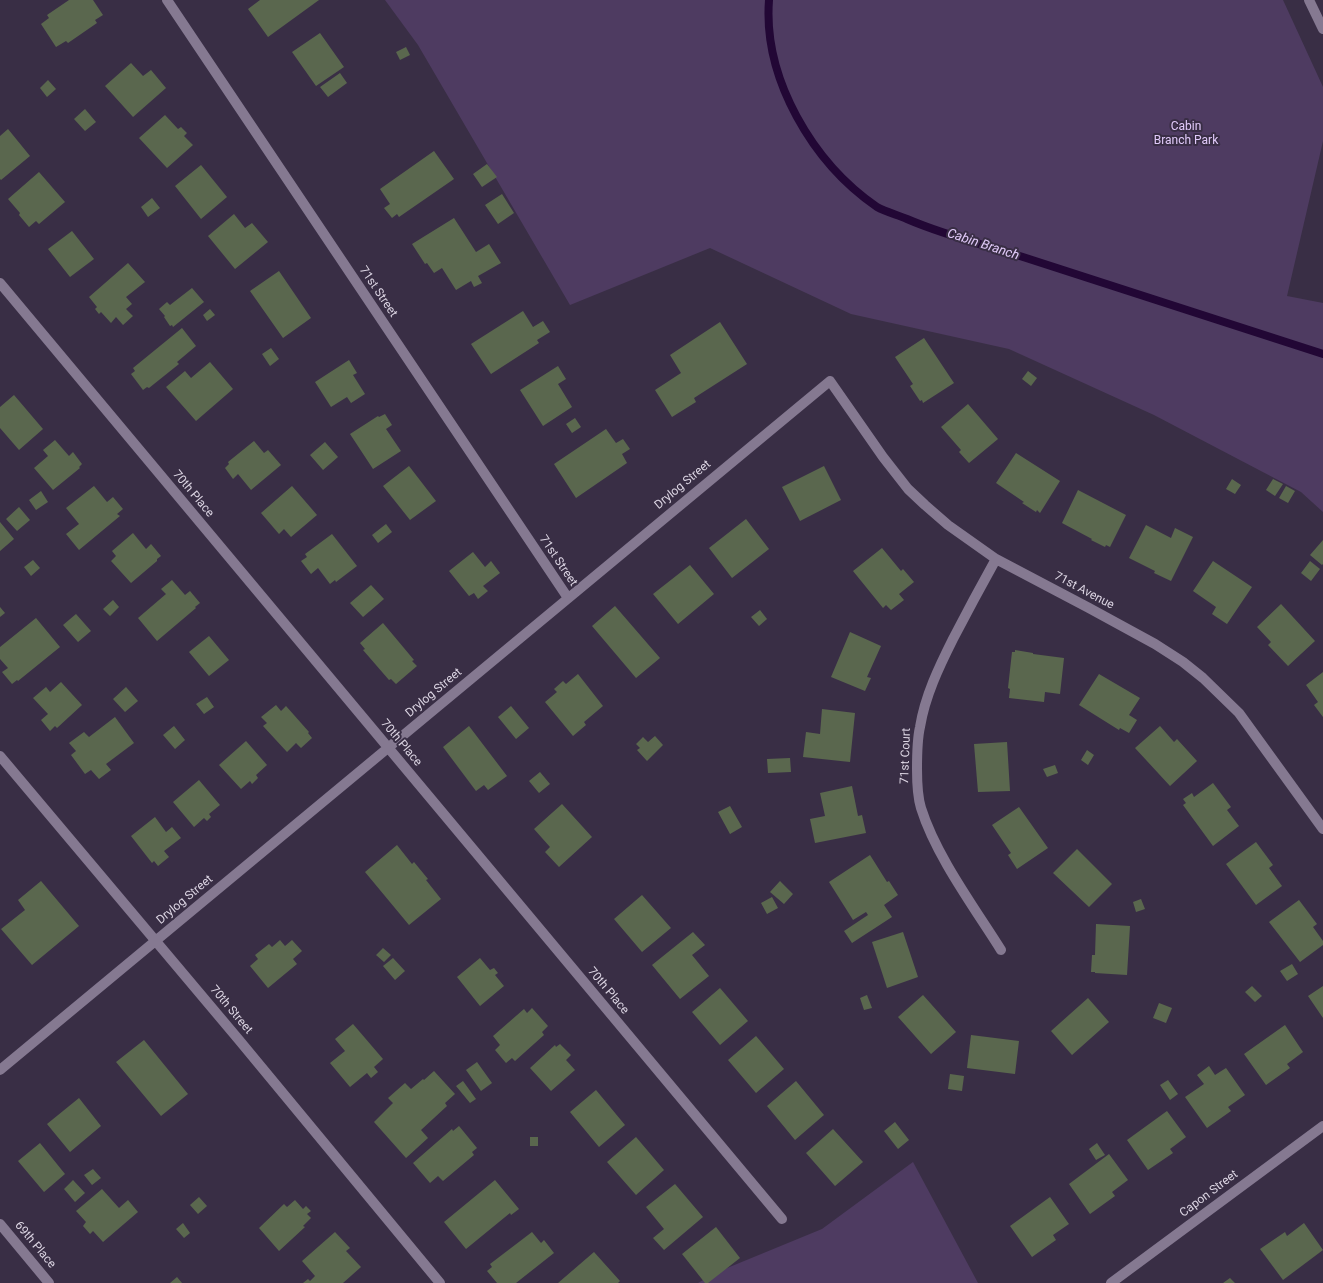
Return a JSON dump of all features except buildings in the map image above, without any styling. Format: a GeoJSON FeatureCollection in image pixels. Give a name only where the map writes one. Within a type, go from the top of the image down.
{"type":"FeatureCollection","features":[{"type":"Feature","properties":{"kind":"street","name":"71st Street"},"geometry":{"type":"LineString","coordinates":[[167,0],[568,598]]}},
{"type":"Feature","properties":{"kind":"street"},"geometry":{"type":"LineString","coordinates":[[1309,0],[1323,29]]}},
{"type":"Feature","properties":{"kind":"street","name":"70th Place"},"geometry":{"type":"LineString","coordinates":[[0,283],[782,1219]]}},
{"type":"Feature","properties":{"kind":"street","name":"Drylog Street"},"geometry":{"type":"LineString","coordinates":[[0,1070],[830,381]]}},
{"type":"Feature","properties":{"kind":"street","name":"71st Avenue"},"geometry":{"type":"LineString","coordinates":[[830,381],[883,458],[908,489],[948,525],[996,559],[1155,644],[1183,662],[1203,678],[1239,714],[1323,830]]}},
{"type":"Feature","properties":{"kind":"street","name":"71st Court"},"geometry":{"type":"LineString","coordinates":[[996,559],[973,599],[943,660],[930,691],[920,728],[917,756],[917,776],[920,806],[926,823],[939,850],[1001,950]]}},
{"type":"Feature","properties":{"kind":"street","name":"70th Street"},"geometry":{"type":"LineString","coordinates":[[0,756],[340,1161],[440,1283]]}},
{"type":"Feature","properties":{"kind":"street","name":"Capon Street"},"geometry":{"type":"LineString","coordinates":[[1111,1283],[1323,1126]]}},
{"type":"Feature","properties":{"kind":"street","name":"69th Place"},"geometry":{"type":"LineString","coordinates":[[0,1224],[49,1283]]}},
{"type":"Feature","properties":{"kind":"green space","name":"Cabin Branch Park"},"geometry":{"type":"Polygon","coordinates":[[[385,0],[1283,0],[1323,87],[1323,141],[1287,296],[1323,303],[1323,512],[1301,492],[1154,415],[1009,349],[851,314],[710,248],[570,305],[418,45],[385,0]]]}},
{"type":"Feature","properties":{"kind":"green space"},"geometry":{"type":"Polygon","coordinates":[[[913,1162],[978,1283],[698,1283],[715,1273],[822,1229],[913,1162]]]}},
{"type":"Feature","properties":{"kind":"waterway","name":"Cabin Branch"},"geometry":{"type":"LineString","coordinates":[[769,0],[769,30],[774,59],[784,89],[797,117],[813,143],[832,167],[854,189],[877,207],[950,235],[1023,257],[1323,354]]}}]}
